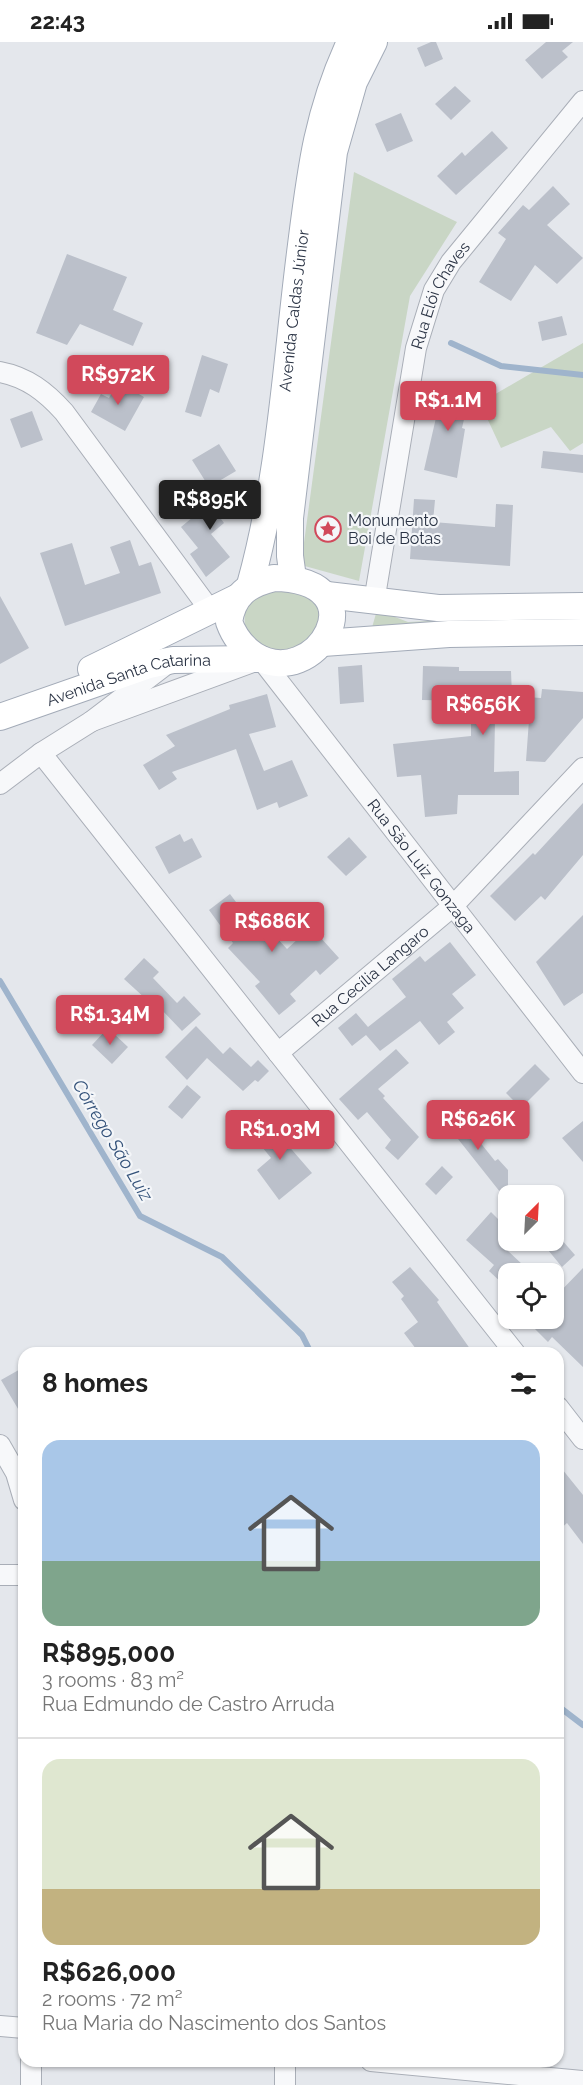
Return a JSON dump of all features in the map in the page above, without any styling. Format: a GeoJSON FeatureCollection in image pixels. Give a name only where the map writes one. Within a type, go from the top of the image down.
{"type":"FeatureCollection","features":[{"type":"Feature","properties":{"kind":"main road","name":"Avenida Caldas Júnior"},"geometry":{"type":"LineString","coordinates":[[243,592],[267,517],[315,138],[336,72],[350,42]]}},
{"type":"Feature","properties":{"kind":"main road","name":"Avenida Caldas Júnior"},"geometry":{"type":"LineString","coordinates":[[293,578],[290,556],[290,518],[334,152],[354,82],[374,42]]}},
{"type":"Feature","properties":{"kind":"main road"},"geometry":{"type":"LineString","coordinates":[[173,660],[210,610],[236,645],[261,659],[275,663],[299,660],[311,654],[322,643],[333,616],[332,604],[327,595],[318,587],[293,578],[274,578],[243,592],[229,622],[233,633],[244,647],[261,659]]}},
{"type":"Feature","properties":{"kind":"main road","name":"Avenida Santa Catarina"},"geometry":{"type":"LineString","coordinates":[[0,717],[243,592]]}},
{"type":"Feature","properties":{"kind":"main road"},"geometry":{"type":"LineString","coordinates":[[327,595],[438,608],[583,606]]}},
{"type":"Feature","properties":{"kind":"main road"},"geometry":{"type":"LineString","coordinates":[[322,643],[449,634],[583,632]]}},
{"type":"Feature","properties":{"kind":"main road","name":"Avenida Santa Catarina"},"geometry":{"type":"LineString","coordinates":[[0,717],[126,671],[173,660],[261,659]]}},
{"type":"Feature","properties":{"kind":"street","name":"Rua Elói Chaves"},"geometry":{"type":"LineString","coordinates":[[375,602],[416,348],[434,290],[451,262],[583,100]]}},
{"type":"Feature","properties":{"kind":"street"},"geometry":{"type":"LineString","coordinates":[[0,372],[30,382],[48,395],[64,412],[210,610]]}},
{"type":"Feature","properties":{"kind":"street"},"geometry":{"type":"LineString","coordinates":[[185,575],[213,593],[243,592]]}},
{"type":"Feature","properties":{"kind":"street"},"geometry":{"type":"LineString","coordinates":[[92,721],[261,659]]}},
{"type":"Feature","properties":{"kind":"street","name":"Rua São Luiz Gonzaga"},"geometry":{"type":"LineString","coordinates":[[261,659],[583,1073]]}},
{"type":"Feature","properties":{"kind":"street"},"geometry":{"type":"LineString","coordinates":[[0,784],[41,753],[92,721],[173,660]]}},
{"type":"Feature","properties":{"kind":"street"},"geometry":{"type":"LineString","coordinates":[[41,753],[510,1347]]}},
{"type":"Feature","properties":{"kind":"street","name":"Rua Cecília Langaro"},"geometry":{"type":"LineString","coordinates":[[278,1053],[453,906],[583,768]]}},
{"type":"Feature","properties":{"kind":"street"},"geometry":{"type":"LineString","coordinates":[[564,1415],[583,1439]]}},
{"type":"Feature","properties":{"kind":"street"},"geometry":{"type":"LineString","coordinates":[[0,1445],[18,1480]]}},
{"type":"Feature","properties":{"kind":"street"},"geometry":{"type":"LineString","coordinates":[[0,1575],[18,1575]]}},
{"type":"Feature","properties":{"kind":"street"},"geometry":{"type":"LineString","coordinates":[[0,2026],[18,2028]]}},
{"type":"Feature","properties":{"kind":"street"},"geometry":{"type":"LineString","coordinates":[[31,2067],[31,2085]]}},
{"type":"Feature","properties":{"kind":"street"},"geometry":{"type":"LineString","coordinates":[[285,2067],[285,2085]]}},
{"type":"Feature","properties":{"kind":"street"},"geometry":{"type":"LineString","coordinates":[[478,2067],[583,2081]]}},
{"type":"Feature","properties":{"kind":"green space"},"geometry":{"type":"Polygon","coordinates":[[[354,172],[457,222],[410,296],[359,581],[301,565],[354,172]]]}},
{"type":"Feature","properties":{"kind":"green space"},"geometry":{"type":"Polygon","coordinates":[[[583,343],[583,443],[570,451],[551,427],[501,448],[480,403],[583,343]]]}},
{"type":"Feature","properties":{"kind":"green space"},"geometry":{"type":"Polygon","coordinates":[[[275,588],[320,597],[325,630],[293,651],[277,653],[267,651],[252,640],[247,632],[245,613],[248,602],[275,588]]]}},
{"type":"Feature","properties":{"kind":"green space"},"geometry":{"type":"Polygon","coordinates":[[[377,610],[408,622],[583,614],[583,623],[371,631],[377,610]]]}},
{"type":"Feature","properties":{"kind":"building"},"geometry":{"type":"Polygon","coordinates":[[[436,42],[443,59],[425,67],[417,48],[436,42]]]}},
{"type":"Feature","properties":{"kind":"building"},"geometry":{"type":"Polygon","coordinates":[[[546,42],[573,42],[562,51],[568,57],[542,79],[525,60],[546,42]]]}},
{"type":"Feature","properties":{"kind":"building"},"geometry":{"type":"Polygon","coordinates":[[[455,86],[471,101],[451,120],[435,104],[455,86]]]}},
{"type":"Feature","properties":{"kind":"building"},"geometry":{"type":"Polygon","coordinates":[[[401,113],[413,141],[387,152],[375,124],[401,113]]]}},
{"type":"Feature","properties":{"kind":"building"},"geometry":{"type":"Polygon","coordinates":[[[492,131],[508,148],[456,195],[437,176],[462,152],[465,156],[492,131]]]}},
{"type":"Feature","properties":{"kind":"building"},"geometry":{"type":"Polygon","coordinates":[[[553,186],[570,204],[547,225],[583,258],[557,284],[535,265],[511,301],[479,282],[506,239],[498,233],[523,205],[529,210],[553,186]]]}},
{"type":"Feature","properties":{"kind":"building"},"geometry":{"type":"Polygon","coordinates":[[[67,254],[127,277],[113,310],[143,323],[133,346],[80,324],[67,345],[36,333],[67,254]]]}},
{"type":"Feature","properties":{"kind":"building"},"geometry":{"type":"Polygon","coordinates":[[[562,316],[567,335],[542,341],[538,322],[562,316]]]}},
{"type":"Feature","properties":{"kind":"building"},"geometry":{"type":"Polygon","coordinates":[[[202,355],[228,364],[219,393],[210,389],[201,417],[185,412],[202,355]]]}},
{"type":"Feature","properties":{"kind":"building"},"geometry":{"type":"Polygon","coordinates":[[[118,382],[144,397],[125,431],[91,412],[101,394],[109,398],[118,382]]]}},
{"type":"Feature","properties":{"kind":"building"},"geometry":{"type":"Polygon","coordinates":[[[439,385],[470,393],[462,428],[465,429],[457,478],[424,470],[438,409],[433,408],[439,385]]]}},
{"type":"Feature","properties":{"kind":"building"},"geometry":{"type":"Polygon","coordinates":[[[32,411],[43,440],[21,448],[10,419],[32,411]]]}},
{"type":"Feature","properties":{"kind":"building"},"geometry":{"type":"Polygon","coordinates":[[[219,444],[236,471],[209,487],[192,460],[219,444]]]}},
{"type":"Feature","properties":{"kind":"building"},"geometry":{"type":"Polygon","coordinates":[[[543,451],[583,455],[583,473],[541,468],[543,451]]]}},
{"type":"Feature","properties":{"kind":"building"},"geometry":{"type":"Polygon","coordinates":[[[234,483],[244,494],[218,515],[224,523],[211,534],[230,557],[206,577],[190,554],[198,548],[181,527],[234,483]]]}},
{"type":"Feature","properties":{"kind":"building"},"geometry":{"type":"Polygon","coordinates":[[[414,499],[435,500],[433,522],[495,527],[496,504],[513,505],[510,566],[410,559],[414,499]]]}},
{"type":"Feature","properties":{"kind":"building"},"geometry":{"type":"Polygon","coordinates":[[[130,540],[139,566],[151,562],[161,593],[65,626],[40,553],[72,543],[85,585],[120,573],[110,547],[130,540]]]}},
{"type":"Feature","properties":{"kind":"building"},"geometry":{"type":"Polygon","coordinates":[[[0,596],[29,648],[0,664],[0,596]]]}},
{"type":"Feature","properties":{"kind":"building"},"geometry":{"type":"Polygon","coordinates":[[[362,665],[364,702],[340,704],[338,667],[362,665]]]}},
{"type":"Feature","properties":{"kind":"building"},"geometry":{"type":"Polygon","coordinates":[[[423,666],[459,667],[459,671],[511,671],[512,696],[541,698],[542,689],[583,692],[583,718],[545,762],[526,761],[529,720],[495,720],[494,772],[519,771],[519,795],[458,795],[457,814],[425,817],[421,775],[397,777],[393,744],[471,736],[471,701],[422,700],[423,666]]]}},
{"type":"Feature","properties":{"kind":"building"},"geometry":{"type":"Polygon","coordinates":[[[267,694],[276,727],[249,734],[264,771],[292,760],[308,796],[279,808],[277,802],[257,810],[236,749],[172,772],[177,779],[159,790],[143,765],[175,746],[166,735],[230,709],[229,705],[267,694]]]}},
{"type":"Feature","properties":{"kind":"building"},"geometry":{"type":"Polygon","coordinates":[[[583,803],[583,855],[545,900],[541,896],[515,921],[490,896],[533,853],[535,855],[583,803]]]}},
{"type":"Feature","properties":{"kind":"building"},"geometry":{"type":"Polygon","coordinates":[[[180,834],[184,842],[192,838],[202,857],[169,874],[155,847],[180,834]]]}},
{"type":"Feature","properties":{"kind":"building"},"geometry":{"type":"Polygon","coordinates":[[[349,837],[367,857],[346,876],[327,857],[349,837]]]}},
{"type":"Feature","properties":{"kind":"building"},"geometry":{"type":"Polygon","coordinates":[[[230,894],[239,906],[244,902],[287,949],[311,927],[339,958],[320,975],[316,970],[290,994],[296,1001],[279,1015],[255,986],[260,982],[228,948],[233,943],[209,910],[230,894]]]}},
{"type":"Feature","properties":{"kind":"building"},"geometry":{"type":"Polygon","coordinates":[[[583,915],[583,993],[564,1006],[536,962],[583,915]]]}},
{"type":"Feature","properties":{"kind":"building"},"geometry":{"type":"Polygon","coordinates":[[[450,942],[476,975],[452,994],[464,1008],[447,1022],[455,1032],[439,1045],[420,1021],[380,1051],[366,1035],[352,1046],[338,1028],[356,1013],[368,1027],[406,997],[392,979],[420,956],[425,962],[450,942]]]}},
{"type":"Feature","properties":{"kind":"building"},"geometry":{"type":"Polygon","coordinates":[[[144,958],[159,972],[153,978],[177,1003],[184,996],[201,1014],[182,1031],[160,1008],[158,1010],[124,979],[144,958]]]}},
{"type":"Feature","properties":{"kind":"building"},"geometry":{"type":"Polygon","coordinates":[[[196,1026],[223,1054],[230,1047],[251,1067],[258,1060],[269,1071],[258,1082],[255,1080],[243,1091],[207,1058],[187,1080],[165,1057],[196,1026]]]}},
{"type":"Feature","properties":{"kind":"building"},"geometry":{"type":"Polygon","coordinates":[[[106,1030],[110,1034],[112,1032],[128,1047],[112,1064],[92,1045],[106,1030]]]}},
{"type":"Feature","properties":{"kind":"building"},"geometry":{"type":"Polygon","coordinates":[[[396,1049],[409,1063],[378,1089],[385,1096],[383,1098],[419,1137],[398,1160],[385,1148],[391,1140],[367,1112],[358,1120],[339,1099],[396,1049]]]}},
{"type":"Feature","properties":{"kind":"building"},"geometry":{"type":"Polygon","coordinates":[[[535,1064],[550,1079],[521,1108],[506,1093],[535,1064]]]}},
{"type":"Feature","properties":{"kind":"building"},"geometry":{"type":"Polygon","coordinates":[[[187,1085],[201,1097],[182,1119],[168,1107],[187,1085]]]}},
{"type":"Feature","properties":{"kind":"building"},"geometry":{"type":"Polygon","coordinates":[[[451,1106],[495,1161],[498,1159],[508,1170],[508,1185],[498,1185],[498,1189],[439,1115],[451,1106]]]}},
{"type":"Feature","properties":{"kind":"building"},"geometry":{"type":"Polygon","coordinates":[[[277,1118],[287,1131],[280,1136],[312,1173],[279,1200],[257,1170],[271,1158],[254,1137],[277,1118]]]}},
{"type":"Feature","properties":{"kind":"building"},"geometry":{"type":"Polygon","coordinates":[[[583,1121],[583,1162],[562,1138],[583,1121]]]}},
{"type":"Feature","properties":{"kind":"building"},"geometry":{"type":"Polygon","coordinates":[[[442,1166],[453,1177],[436,1195],[425,1184],[442,1166]]]}},
{"type":"Feature","properties":{"kind":"building"},"geometry":{"type":"Polygon","coordinates":[[[491,1212],[498,1219],[498,1251],[508,1251],[521,1263],[498,1263],[498,1279],[489,1271],[494,1265],[466,1240],[491,1212]]]}},
{"type":"Feature","properties":{"kind":"building"},"geometry":{"type":"Polygon","coordinates":[[[564,1242],[575,1255],[564,1265],[564,1263],[559,1263],[549,1251],[564,1251],[564,1242]]]}},
{"type":"Feature","properties":{"kind":"building"},"geometry":{"type":"Polygon","coordinates":[[[410,1267],[439,1300],[437,1302],[469,1347],[414,1347],[404,1333],[418,1322],[401,1299],[404,1296],[392,1282],[410,1267]]]}},
{"type":"Feature","properties":{"kind":"building"},"geometry":{"type":"Polygon","coordinates":[[[583,1268],[583,1367],[552,1337],[548,1342],[535,1329],[564,1329],[564,1288],[583,1268]]]}},
{"type":"Feature","properties":{"kind":"building"},"geometry":{"type":"Polygon","coordinates":[[[18,1370],[18,1409],[1,1380],[18,1370]]]}},
{"type":"Feature","properties":{"kind":"building"},"geometry":{"type":"Polygon","coordinates":[[[564,1471],[583,1495],[583,1544],[567,1523],[564,1526],[564,1471]]]}},
{"type":"Feature","properties":{"kind":"waterway"},"geometry":{"type":"LineString","coordinates":[[451,343],[501,366],[583,375]]}},
{"type":"Feature","properties":{"kind":"waterway","name":"Córrego São Luiz"},"geometry":{"type":"LineString","coordinates":[[0,981],[140,1216],[222,1257],[302,1335],[308,1347]]}},
{"type":"Feature","properties":{"kind":"waterway","name":"Córrego São Luiz"},"geometry":{"type":"LineString","coordinates":[[564,1711],[583,1725]]}},
{"type":"Feature","properties":{"kind":"place","name":"Monumento Boi de Botas"},"geometry":{"type":"Point","coordinates":[328,529]}}]}
